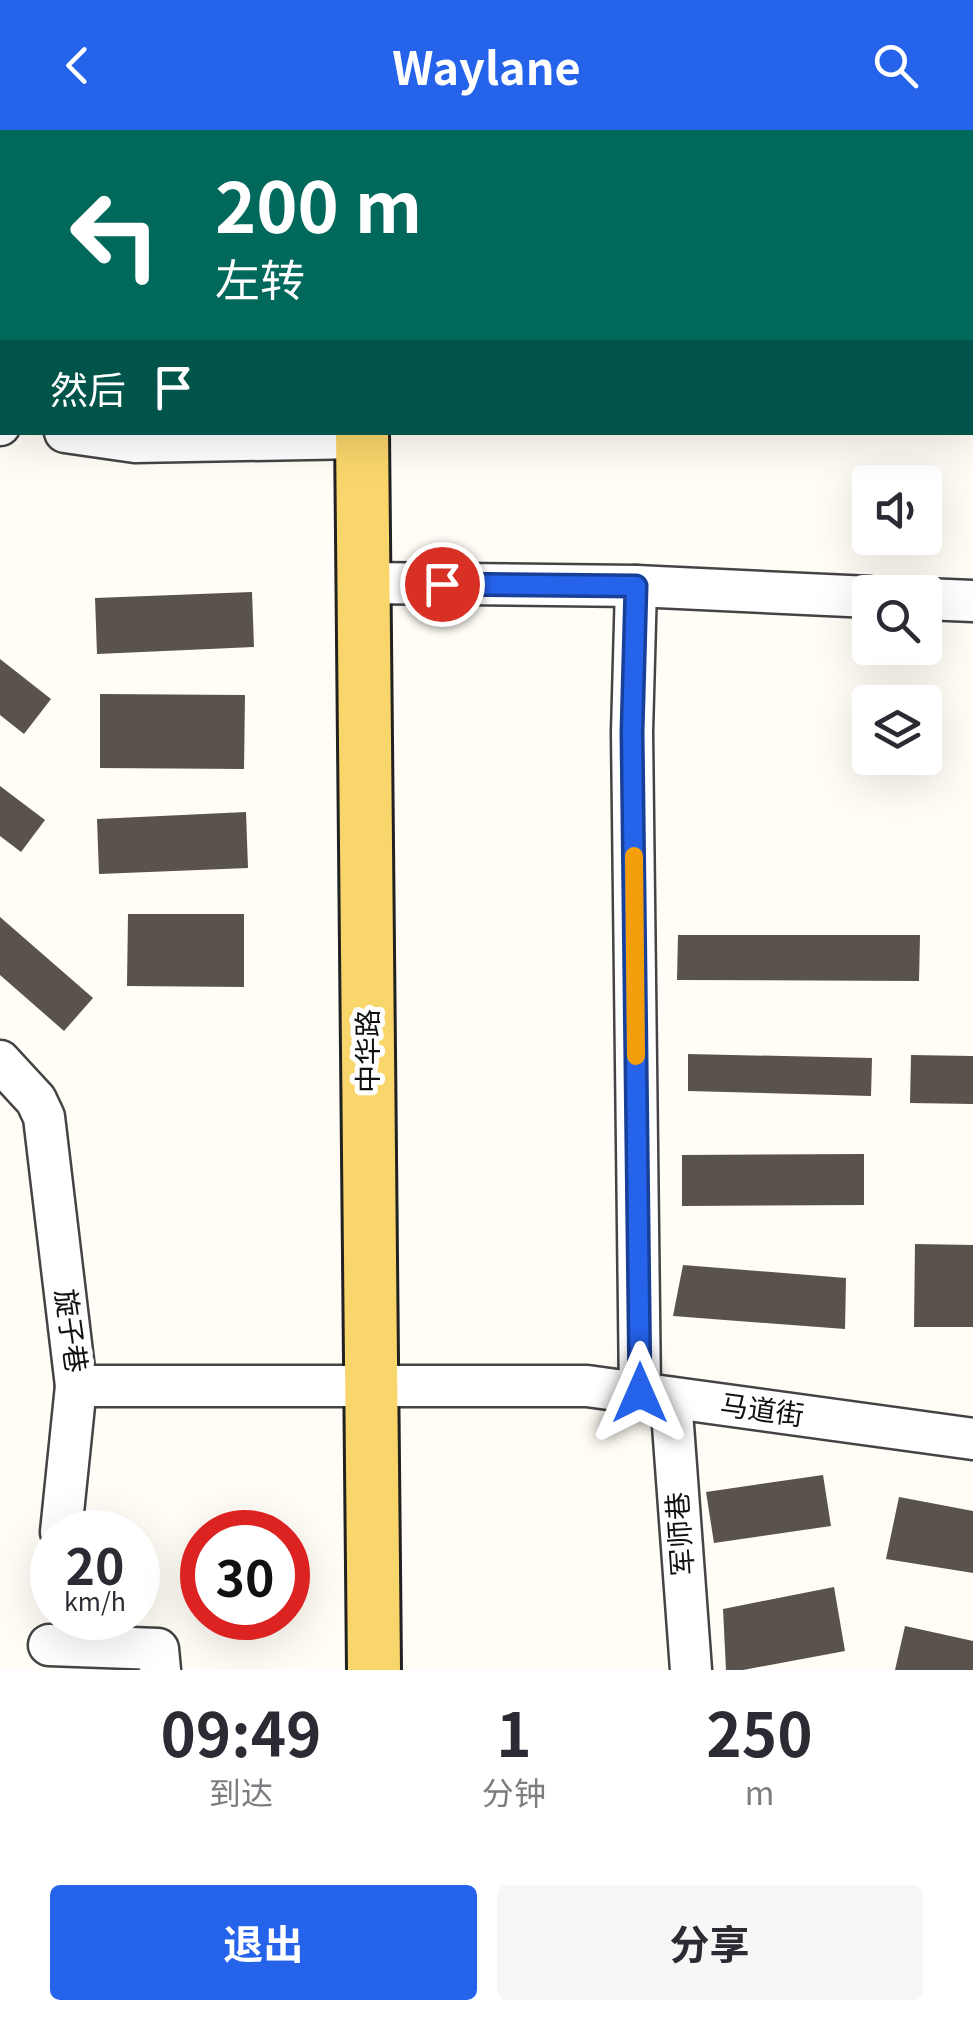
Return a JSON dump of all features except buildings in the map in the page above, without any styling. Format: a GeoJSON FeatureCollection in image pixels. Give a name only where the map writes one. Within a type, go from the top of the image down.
{"type":"FeatureCollection","features":[{"type":"Feature","properties":{"kind":"main road","name":"中华路"},"geometry":{"type":"LineString","coordinates":[[362,435],[374,1670]]}},
{"type":"Feature","properties":{"kind":"street"},"geometry":{"type":"LineString","coordinates":[[86,435],[135,442],[362,435]]}},
{"type":"Feature","properties":{"kind":"street"},"geometry":{"type":"LineString","coordinates":[[364,583],[636,586],[852,596]]}},
{"type":"Feature","properties":{"kind":"street","name":"军师巷"},"geometry":{"type":"LineString","coordinates":[[636,586],[632,732],[656,1396],[691,1670]]}},
{"type":"Feature","properties":{"kind":"street"},"geometry":{"type":"LineString","coordinates":[[942,600],[973,602]]}},
{"type":"Feature","properties":{"kind":"street","name":"旋子巷"},"geometry":{"type":"LineString","coordinates":[[0,1061],[36,1100],[44,1117],[76,1386],[371,1385]]}},
{"type":"Feature","properties":{"kind":"street","name":"马道街"},"geometry":{"type":"LineString","coordinates":[[371,1385],[587,1386],[973,1439]]}},
{"type":"Feature","properties":{"kind":"street"},"geometry":{"type":"LineString","coordinates":[[62,1510],[76,1386]]}},
{"type":"Feature","properties":{"kind":"street"},"geometry":{"type":"LineString","coordinates":[[46,1642],[158,1649],[160,1670]]}},
{"type":"Feature","properties":{"kind":"slow traffic"},"geometry":{"type":"LineString","coordinates":[[634,856],[636,1056]]}},
{"type":"Feature","properties":{"kind":"route"},"geometry":{"type":"LineString","coordinates":[[442,584],[636,586],[632,732],[640,1393]]}}]}
